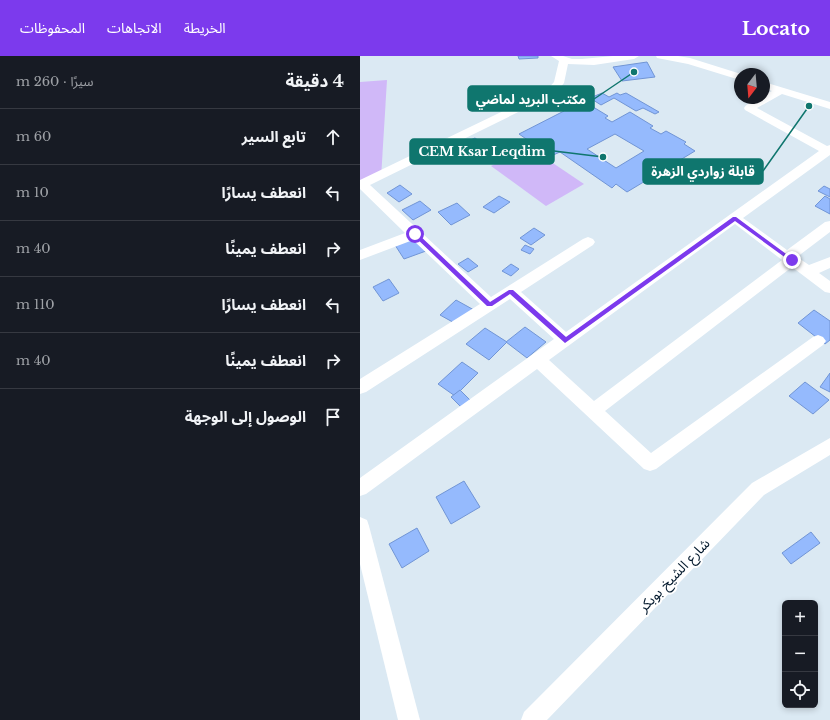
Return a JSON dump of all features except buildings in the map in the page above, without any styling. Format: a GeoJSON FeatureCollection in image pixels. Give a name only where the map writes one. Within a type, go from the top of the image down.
{"type":"FeatureCollection","features":[{"type":"Feature","properties":{"kind":"street"},"geometry":{"type":"LineString","coordinates":[[490,305],[361,185],[551,92],[559,83],[560,58],[584,62],[634,56]]}},
{"type":"Feature","properties":{"kind":"street"},"geometry":{"type":"LineString","coordinates":[[662,56],[690,61],[734,75]]}},
{"type":"Feature","properties":{"kind":"street"},"geometry":{"type":"LineString","coordinates":[[770,87],[830,106]]}},
{"type":"Feature","properties":{"kind":"street"},"geometry":{"type":"LineString","coordinates":[[360,488],[829,150],[749,108],[781,90]]}},
{"type":"Feature","properties":{"kind":"street"},"geometry":{"type":"LineString","coordinates":[[818,102],[830,95]]}},
{"type":"Feature","properties":{"kind":"street"},"geometry":{"type":"LineString","coordinates":[[735,218],[830,288]]}},
{"type":"Feature","properties":{"kind":"street"},"geometry":{"type":"LineString","coordinates":[[594,411],[789,259],[830,225]]}},
{"type":"Feature","properties":{"kind":"street"},"geometry":{"type":"LineString","coordinates":[[360,255],[415,234]]}},
{"type":"Feature","properties":{"kind":"street"},"geometry":{"type":"LineString","coordinates":[[360,387],[588,242]]}},
{"type":"Feature","properties":{"kind":"street"},"geometry":{"type":"LineString","coordinates":[[807,272],[830,262]]}},
{"type":"Feature","properties":{"kind":"street"},"geometry":{"type":"LineString","coordinates":[[511,291],[565,340]]}},
{"type":"Feature","properties":{"kind":"street"},"geometry":{"type":"LineString","coordinates":[[538,360],[650,462],[818,341]]}},
{"type":"Feature","properties":{"kind":"street","name":"شارع الشيخ بوبكر"},"geometry":{"type":"LineString","coordinates":[[532,720],[758,489],[830,446]]}},
{"type":"Feature","properties":{"kind":"street"},"geometry":{"type":"LineString","coordinates":[[360,526],[409,720]]}},
{"type":"Feature","properties":{"kind":"shaded area"},"geometry":{"type":"Polygon","coordinates":[[[387,80],[381,178],[360,180],[360,82],[387,80]]]}},
{"type":"Feature","properties":{"kind":"shaded area"},"geometry":{"type":"Polygon","coordinates":[[[529,147],[584,184],[546,206],[491,166],[529,147]]]}},
{"type":"Feature","properties":{"kind":"place","name":"مكتب البريد لماضي"},"geometry":{"type":"Point","coordinates":[634,72]}},
{"type":"Feature","properties":{"kind":"place","name":"قابلة زواردي الزهرة"},"geometry":{"type":"Point","coordinates":[809,106]}},
{"type":"Feature","properties":{"kind":"place","name":"CEM Ksar Leqdim"},"geometry":{"type":"Point","coordinates":[603,157]}},
{"type":"Feature","properties":{"kind":"route"},"geometry":{"type":"LineString","coordinates":[[415,234],[490,305],[511,291],[565,340],[735,218],[792,260]]}}]}
